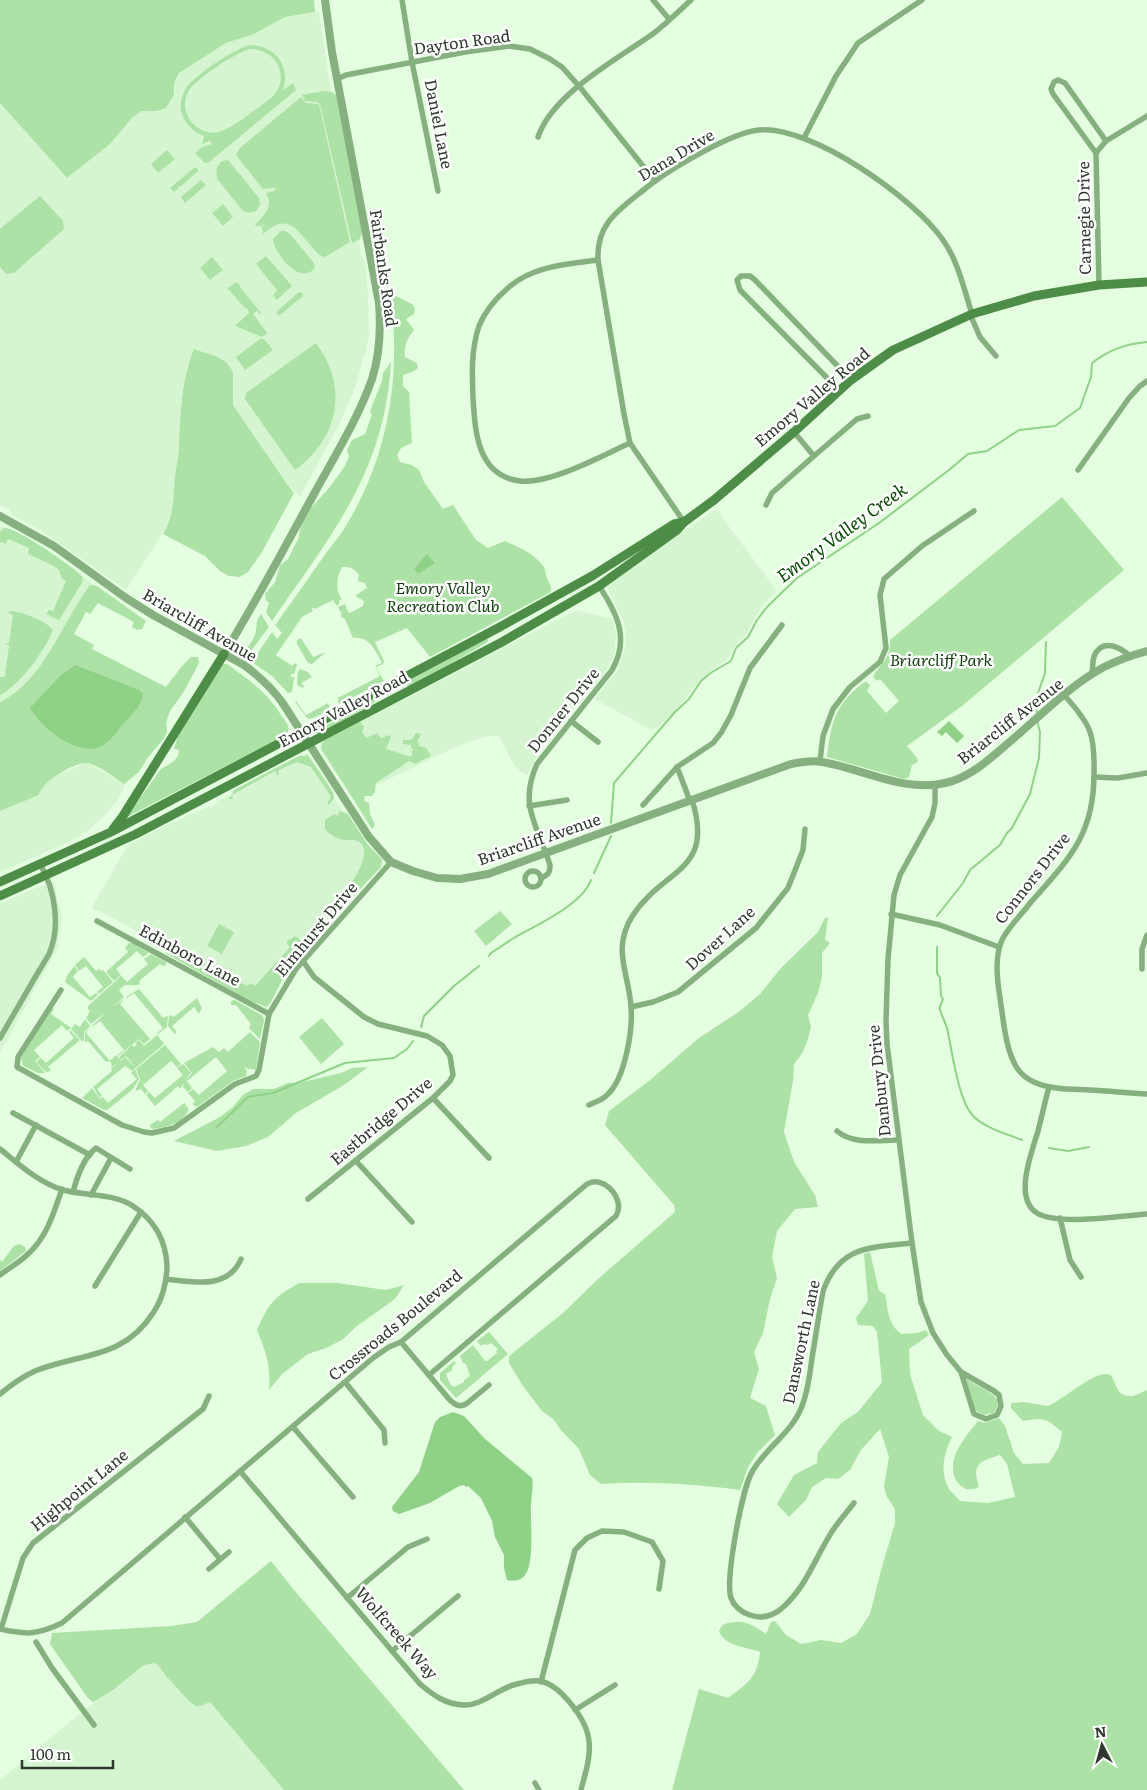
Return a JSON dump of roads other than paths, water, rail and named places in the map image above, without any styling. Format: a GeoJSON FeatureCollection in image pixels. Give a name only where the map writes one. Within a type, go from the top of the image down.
{"type":"FeatureCollection","features":[{"type":"Feature","properties":{"kind":"main road","name":"Emory Valley Road"},"geometry":{"type":"LineString","coordinates":[[0,896],[136,834],[502,642],[599,586],[677,530],[684,522],[714,500],[794,432],[851,380],[893,350],[971,314],[1034,296],[1099,285],[1147,282]]}},
{"type":"Feature","properties":{"kind":"main road","name":"Emory Valley Road"},"geometry":{"type":"LineString","coordinates":[[0,882],[111,832],[498,628],[592,576],[674,524],[684,522]]}},
{"type":"Feature","properties":{"kind":"main road"},"geometry":{"type":"LineString","coordinates":[[592,576],[599,586]]}},
{"type":"Feature","properties":{"kind":"main road"},"geometry":{"type":"LineString","coordinates":[[498,628],[502,642]]}},
{"type":"Feature","properties":{"kind":"main road"},"geometry":{"type":"LineString","coordinates":[[111,832],[123,816],[224,654]]}},
{"type":"Feature","properties":{"kind":"main road"},"geometry":{"type":"LineString","coordinates":[[395,682],[401,695]]}},
{"type":"Feature","properties":{"kind":"street","name":"Fairbanks Road"},"geometry":{"type":"LineString","coordinates":[[224,654],[256,601],[355,418],[372,379],[377,358],[381,323],[379,303],[337,79],[325,0]]}},
{"type":"Feature","properties":{"kind":"street","name":"Daniel Lane"},"geometry":{"type":"LineString","coordinates":[[402,0],[412,62],[438,191]]}},
{"type":"Feature","properties":{"kind":"street"},"geometry":{"type":"LineString","coordinates":[[653,0],[669,19]]}},
{"type":"Feature","properties":{"kind":"street"},"geometry":{"type":"LineString","coordinates":[[538,136],[542,124],[579,86],[628,49],[655,32],[691,0]]}},
{"type":"Feature","properties":{"kind":"street"},"geometry":{"type":"LineString","coordinates":[[804,138],[836,76],[858,44],[922,0]]}},
{"type":"Feature","properties":{"kind":"street","name":"Dayton Road"},"geometry":{"type":"LineString","coordinates":[[337,79],[346,75],[465,52],[509,46],[530,50],[550,58],[562,67],[655,181]]}},
{"type":"Feature","properties":{"kind":"street"},"geometry":{"type":"LineString","coordinates":[[1096,153],[1053,94],[1052,84],[1054,82],[1058,80],[1065,83],[1106,141]]}},
{"type":"Feature","properties":{"kind":"street","name":"Carnegie Drive"},"geometry":{"type":"LineString","coordinates":[[1099,285],[1096,153],[1106,141],[1147,116]]}},
{"type":"Feature","properties":{"kind":"street","name":"Dana Drive"},"geometry":{"type":"LineString","coordinates":[[684,522],[630,443],[598,260],[598,242],[606,224],[619,210],[655,181],[707,150],[741,133],[771,130],[804,138],[837,154],[885,184],[927,221],[943,240],[954,261],[980,337],[996,356]]}},
{"type":"Feature","properties":{"kind":"street"},"geometry":{"type":"LineString","coordinates":[[598,260],[555,266],[530,274],[510,286],[490,306],[479,326],[472,360],[476,436],[488,463],[508,478],[521,481],[549,478],[630,443]]}},
{"type":"Feature","properties":{"kind":"street"},"geometry":{"type":"LineString","coordinates":[[840,391],[740,290],[738,280],[741,276],[750,276],[755,280],[851,380]]}},
{"type":"Feature","properties":{"kind":"street"},"geometry":{"type":"LineString","coordinates":[[1078,470],[1129,398],[1147,381]]}},
{"type":"Feature","properties":{"kind":"street"},"geometry":{"type":"LineString","coordinates":[[766,505],[772,493],[814,456],[857,419],[868,416]]}},
{"type":"Feature","properties":{"kind":"street"},"geometry":{"type":"LineString","coordinates":[[794,432],[814,456]]}},
{"type":"Feature","properties":{"kind":"street"},"geometry":{"type":"LineString","coordinates":[[820,761],[824,736],[833,709],[850,687],[880,662],[886,648],[880,595],[884,579],[922,546],[974,511]]}},
{"type":"Feature","properties":{"kind":"street","name":"Briarcliff Avenue"},"geometry":{"type":"LineString","coordinates":[[0,516],[54,546],[140,606],[244,665],[265,681],[282,702],[369,837],[391,862],[437,878],[460,879],[488,874],[792,764],[820,761],[898,781],[935,785],[953,781],[975,769],[1092,674],[1130,656],[1147,651]]}},
{"type":"Feature","properties":{"kind":"street","name":"Donner Drive"},"geometry":{"type":"LineString","coordinates":[[541,878],[550,872],[546,853],[529,806],[530,779],[537,764],[612,670],[620,654],[621,634],[618,618],[599,586]]}},
{"type":"Feature","properties":{"kind":"street"},"geometry":{"type":"LineString","coordinates":[[643,805],[678,767],[713,743],[721,733],[731,715],[750,668],[782,624]]}},
{"type":"Feature","properties":{"kind":"street"},"geometry":{"type":"LineString","coordinates":[[1092,674],[1096,654],[1103,647],[1115,646],[1130,656]]}},
{"type":"Feature","properties":{"kind":"street","name":"Connors Drive"},"geometry":{"type":"LineString","coordinates":[[1064,696],[1082,715],[1090,731],[1095,753],[1090,813],[1084,834],[1069,857],[1008,929],[999,947],[1000,996],[1007,1042],[1015,1064],[1027,1078],[1036,1083],[1049,1087],[1147,1094]]}},
{"type":"Feature","properties":{"kind":"street"},"geometry":{"type":"LineString","coordinates":[[571,721],[598,742]]}},
{"type":"Feature","properties":{"kind":"street"},"geometry":{"type":"LineString","coordinates":[[588,1106],[609,1094],[620,1074],[631,1029],[631,1007],[622,964],[622,942],[629,922],[637,910],[684,866],[694,853],[696,846],[699,826],[678,767]]}},
{"type":"Feature","properties":{"kind":"street"},"geometry":{"type":"LineString","coordinates":[[1094,777],[1118,778],[1147,773]]}},
{"type":"Feature","properties":{"kind":"street","name":"Danbury Drive"},"geometry":{"type":"LineString","coordinates":[[935,785],[935,803],[932,817],[900,875],[894,895],[891,914],[886,1020],[890,1076],[898,1140],[919,1289],[926,1316],[933,1333],[961,1372],[974,1414],[986,1419],[997,1415],[1001,1406],[999,1395],[961,1372]]}},
{"type":"Feature","properties":{"kind":"street"},"geometry":{"type":"LineString","coordinates":[[529,806],[566,800]]}},
{"type":"Feature","properties":{"kind":"street","name":"Dover Lane"},"geometry":{"type":"LineString","coordinates":[[631,1007],[653,1002],[678,992],[756,928],[788,888],[803,850],[806,829]]}},
{"type":"Feature","properties":{"kind":"street","name":"Elmhurst Drive"},"geometry":{"type":"LineString","coordinates":[[61,990],[18,1057],[17,1067],[122,1124],[144,1132],[165,1132],[174,1128],[235,1084],[256,1076],[259,1070],[269,1014],[296,969],[391,862]]}},
{"type":"Feature","properties":{"kind":"street"},"geometry":{"type":"LineString","coordinates":[[0,1038],[49,954],[54,936],[55,920],[47,875],[40,864]]}},
{"type":"Feature","properties":{"kind":"street"},"geometry":{"type":"LineString","coordinates":[[891,914],[940,925],[999,947]]}},
{"type":"Feature","properties":{"kind":"street","name":"Edinboro Lane"},"geometry":{"type":"LineString","coordinates":[[97,921],[269,1014]]}},
{"type":"Feature","properties":{"kind":"street"},"geometry":{"type":"LineString","coordinates":[[1142,969],[1142,949],[1147,934]]}},
{"type":"Feature","properties":{"kind":"street","name":"Eastbridge Drive"},"geometry":{"type":"LineString","coordinates":[[303,961],[314,977],[364,1017],[378,1024],[427,1036],[442,1045],[450,1056],[453,1075],[450,1081],[433,1098],[308,1199]]}},
{"type":"Feature","properties":{"kind":"street"},"geometry":{"type":"LineString","coordinates":[[1049,1087],[1026,1175],[1027,1199],[1036,1212],[1042,1216],[1090,1219],[1147,1214]]}},
{"type":"Feature","properties":{"kind":"street"},"geometry":{"type":"LineString","coordinates":[[433,1098],[489,1158]]}},
{"type":"Feature","properties":{"kind":"street"},"geometry":{"type":"LineString","coordinates":[[14,1113],[90,1155]]}},
{"type":"Feature","properties":{"kind":"street"},"geometry":{"type":"LineString","coordinates":[[16,1162],[36,1125]]}},
{"type":"Feature","properties":{"kind":"street"},"geometry":{"type":"LineString","coordinates":[[837,1131],[844,1137],[853,1140],[898,1140]]}},
{"type":"Feature","properties":{"kind":"street"},"geometry":{"type":"LineString","coordinates":[[73,1192],[78,1176],[96,1148],[130,1169]]}},
{"type":"Feature","properties":{"kind":"street"},"geometry":{"type":"LineString","coordinates":[[0,1149],[37,1179],[62,1189],[121,1200],[132,1205],[154,1226],[161,1237],[167,1264],[166,1279],[158,1306],[147,1323],[134,1336],[118,1347],[33,1372],[0,1394]]}},
{"type":"Feature","properties":{"kind":"street"},"geometry":{"type":"LineString","coordinates":[[91,1195],[111,1158]]}},
{"type":"Feature","properties":{"kind":"street"},"geometry":{"type":"LineString","coordinates":[[356,1161],[412,1222]]}},
{"type":"Feature","properties":{"kind":"street","name":"Crossroads Boulevard"},"geometry":{"type":"LineString","coordinates":[[1,1629],[25,1634],[38,1633],[62,1622],[373,1358],[389,1347],[401,1342],[588,1184],[600,1182],[608,1187],[618,1198],[620,1209],[616,1216],[429,1375]]}},
{"type":"Feature","properties":{"kind":"street"},"geometry":{"type":"LineString","coordinates":[[0,1275],[28,1254],[41,1239],[48,1229],[62,1189]]}},
{"type":"Feature","properties":{"kind":"street"},"geometry":{"type":"LineString","coordinates":[[95,1286],[141,1212]]}},
{"type":"Feature","properties":{"kind":"street"},"geometry":{"type":"LineString","coordinates":[[1060,1218],[1070,1260],[1081,1277]]}},
{"type":"Feature","properties":{"kind":"street","name":"Dansworth Lane"},"geometry":{"type":"LineString","coordinates":[[854,1503],[833,1529],[808,1578],[780,1610],[770,1616],[760,1617],[747,1614],[734,1604],[729,1587],[744,1490],[752,1472],[762,1458],[789,1430],[799,1413],[807,1390],[823,1290],[827,1280],[837,1264],[863,1249],[912,1243]]}},
{"type":"Feature","properties":{"kind":"street"},"geometry":{"type":"LineString","coordinates":[[166,1279],[199,1283],[218,1280],[232,1273],[237,1268],[240,1259]]}},
{"type":"Feature","properties":{"kind":"street"},"geometry":{"type":"LineString","coordinates":[[401,1342],[448,1399],[459,1406],[466,1404],[489,1385]]}},
{"type":"Feature","properties":{"kind":"street"},"geometry":{"type":"LineString","coordinates":[[345,1382],[384,1430],[385,1443]]}},
{"type":"Feature","properties":{"kind":"street","name":"Highpoint Lane"},"geometry":{"type":"LineString","coordinates":[[1,1629],[23,1558],[33,1543],[203,1409],[209,1396]]}},
{"type":"Feature","properties":{"kind":"street"},"geometry":{"type":"LineString","coordinates":[[293,1427],[353,1497]]}},
{"type":"Feature","properties":{"kind":"street","name":"Wolfcreek Way"},"geometry":{"type":"LineString","coordinates":[[240,1471],[420,1684],[434,1696],[451,1703],[465,1705],[478,1703],[514,1684],[541,1682]]}},
{"type":"Feature","properties":{"kind":"street"},"geometry":{"type":"LineString","coordinates":[[185,1517],[220,1559]]}},
{"type":"Feature","properties":{"kind":"street"},"geometry":{"type":"LineString","coordinates":[[581,1790],[589,1745],[587,1731],[575,1710],[559,1690],[541,1682],[575,1550],[587,1538],[602,1531],[624,1532],[652,1542],[663,1561],[659,1588]]}},
{"type":"Feature","properties":{"kind":"street"},"geometry":{"type":"LineString","coordinates":[[347,1598],[408,1547],[428,1539]]}},
{"type":"Feature","properties":{"kind":"street"},"geometry":{"type":"LineString","coordinates":[[208,1569],[228,1552]]}},
{"type":"Feature","properties":{"kind":"street"},"geometry":{"type":"LineString","coordinates":[[392,1651],[458,1596]]}},
{"type":"Feature","properties":{"kind":"street"},"geometry":{"type":"LineString","coordinates":[[36,1642],[52,1668],[94,1725]]}},
{"type":"Feature","properties":{"kind":"street"},"geometry":{"type":"LineString","coordinates":[[575,1710],[615,1685]]}},
{"type":"Feature","properties":{"kind":"street"},"geometry":{"type":"LineString","coordinates":[[535,1783],[539,1790]]}},
{"type":"Feature","properties":{"kind":"waterway","name":"Emory Valley Creek"},"geometry":{"type":"LineString","coordinates":[[611,823],[614,783],[674,713],[689,699],[701,681],[731,661],[736,648],[748,637],[767,607],[797,578],[879,523],[968,454],[987,451],[1019,430],[1055,426],[1080,408],[1091,377],[1092,363],[1118,348],[1147,342]]}},
{"type":"Feature","properties":{"kind":"waterway"},"geometry":{"type":"LineString","coordinates":[[1037,714],[1036,699],[1045,673],[1046,642]]}},
{"type":"Feature","properties":{"kind":"waterway"},"geometry":{"type":"LineString","coordinates":[[937,916],[963,883],[970,870],[1000,845],[1012,828],[1030,794],[1039,758],[1040,732],[1037,721]]}},
{"type":"Feature","properties":{"kind":"waterway"},"geometry":{"type":"LineString","coordinates":[[594,873],[611,836]]}},
{"type":"Feature","properties":{"kind":"waterway"},"geometry":{"type":"LineString","coordinates":[[489,956],[514,938],[546,921],[568,906],[586,889],[591,880]]}},
{"type":"Feature","properties":{"kind":"waterway"},"geometry":{"type":"LineString","coordinates":[[937,947],[937,973],[940,978],[941,996],[943,999],[940,1010],[947,1028],[963,1099],[968,1109],[978,1120],[996,1130],[1022,1140]]}},
{"type":"Feature","properties":{"kind":"waterway"},"geometry":{"type":"LineString","coordinates":[[421,1027],[424,1016],[454,986],[479,966]]}},
{"type":"Feature","properties":{"kind":"waterway"},"geometry":{"type":"LineString","coordinates":[[217,1127],[248,1097],[273,1093],[345,1063],[394,1058],[407,1049],[413,1041]]}},
{"type":"Feature","properties":{"kind":"waterway"},"geometry":{"type":"LineString","coordinates":[[1049,1148],[1068,1151],[1089,1147]]}},
{"type":"Feature","properties":{"kind":"park label","name":"Emory Valley Recreation Club"},"geometry":{"type":"Point","coordinates":[443,597]}},
{"type":"Feature","properties":{"kind":"park label","name":"Briarcliff Park"},"geometry":{"type":"Point","coordinates":[941,660]}}]}
